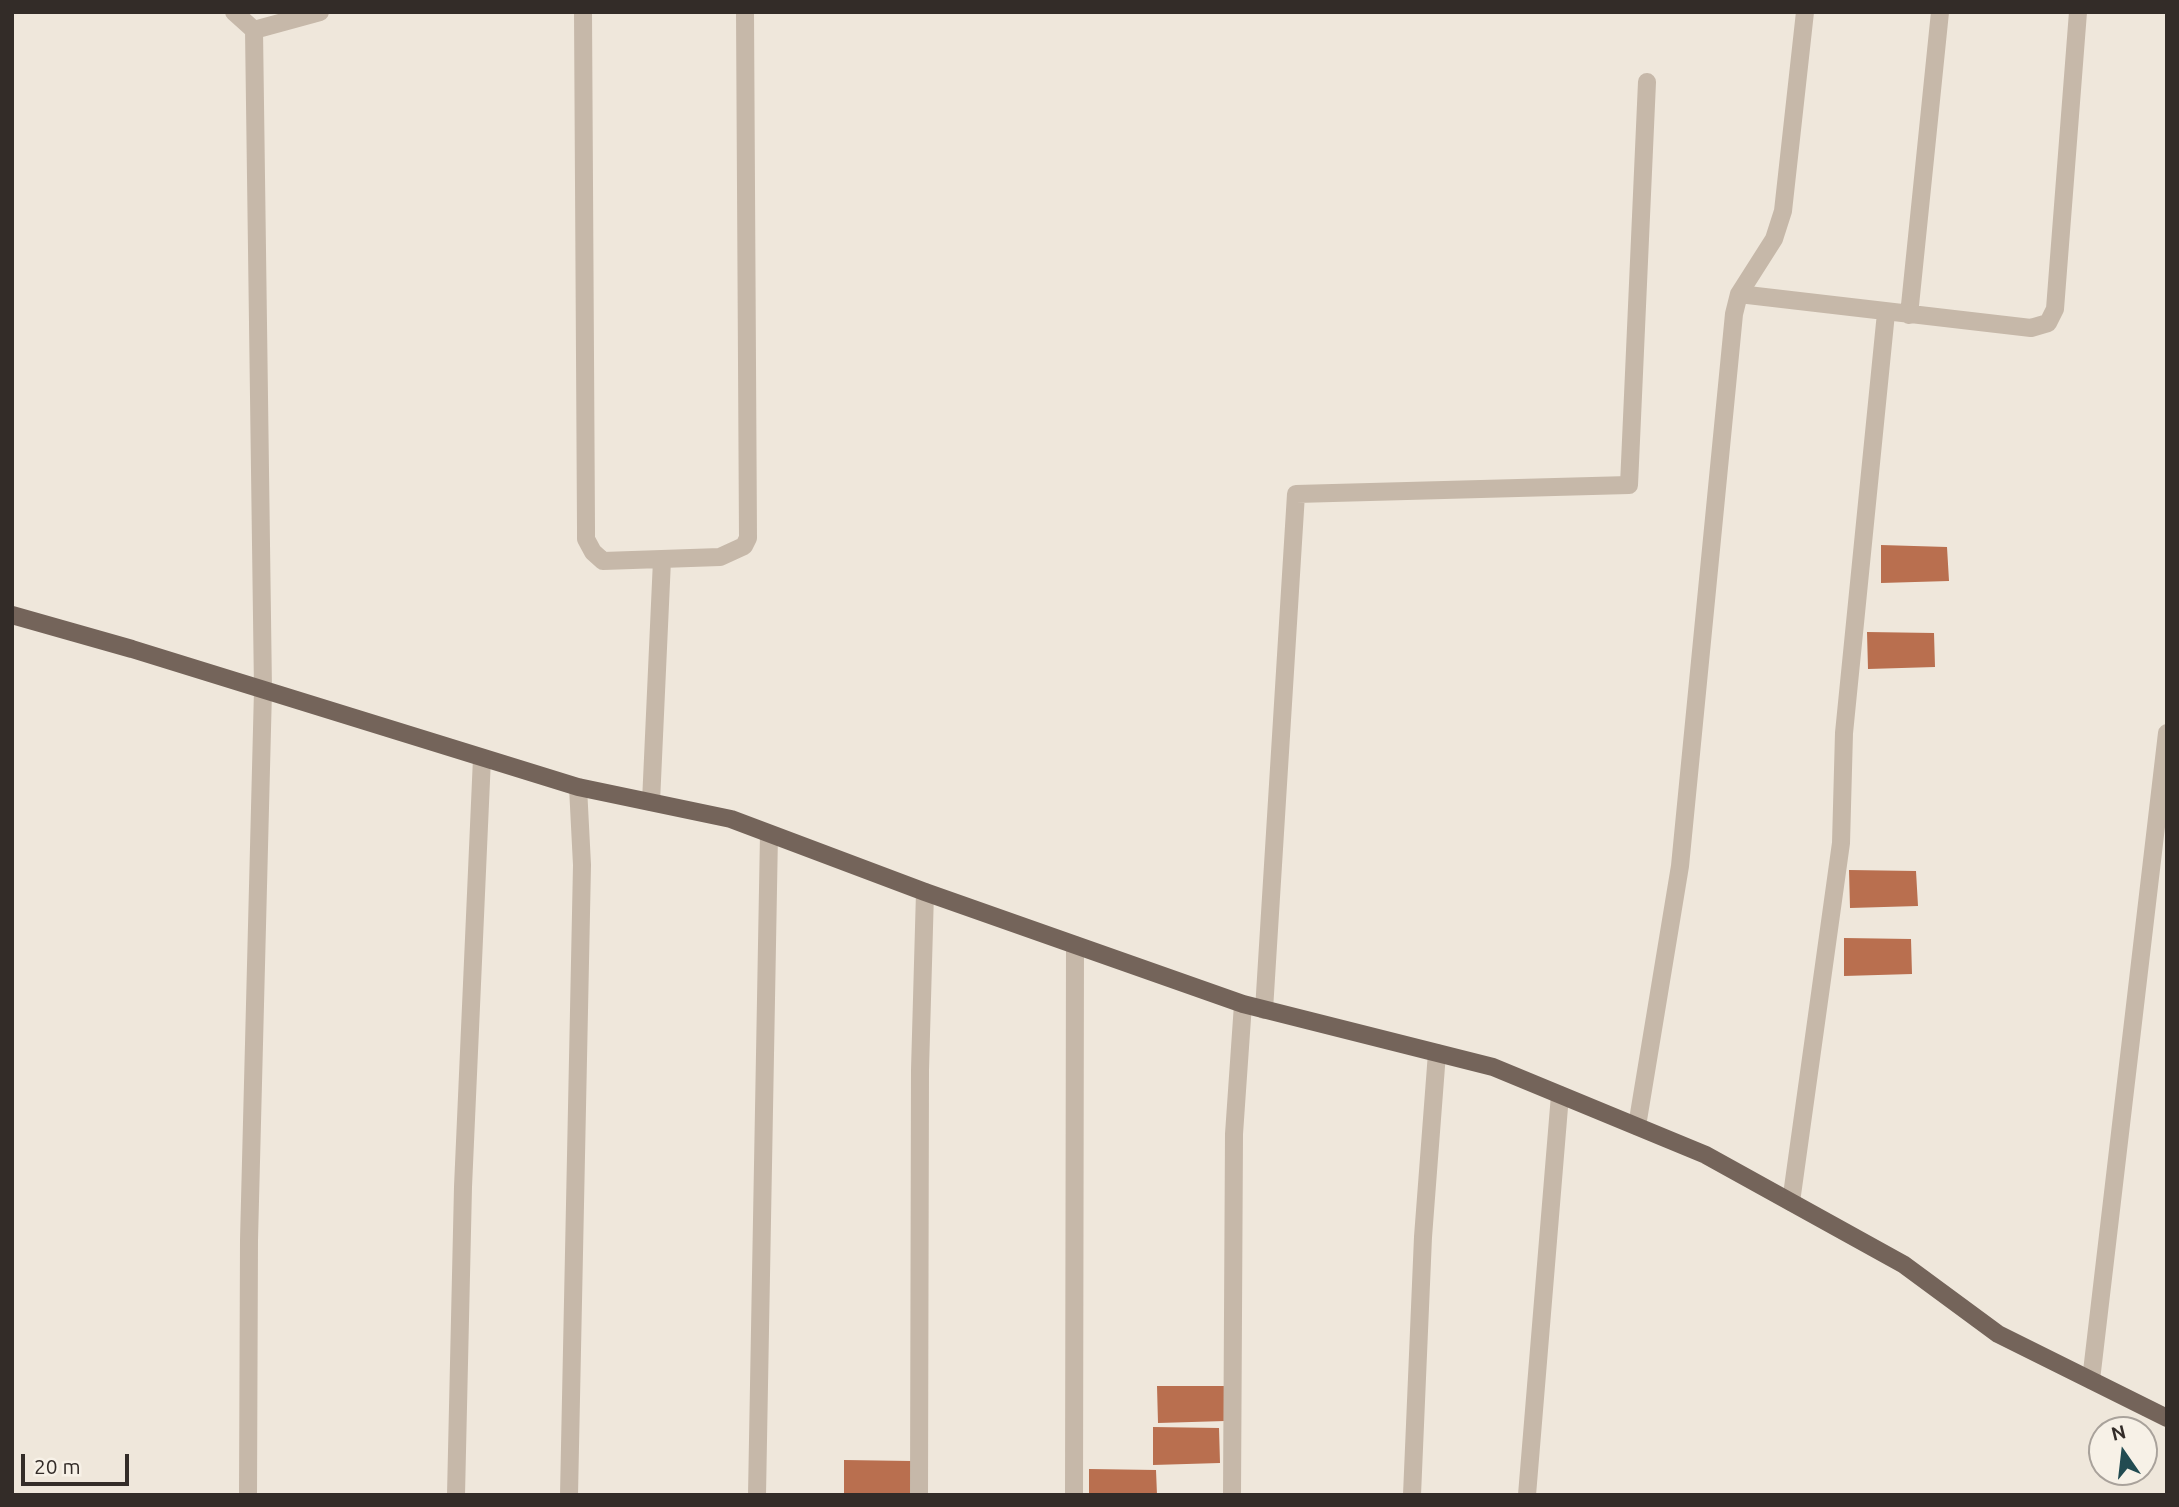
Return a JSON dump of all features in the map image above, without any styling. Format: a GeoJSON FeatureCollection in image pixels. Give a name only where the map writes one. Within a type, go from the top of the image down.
{"type":"FeatureCollection","features":[{"type":"Feature","properties":{"kind":"main road"},"geometry":{"type":"LineString","coordinates":[[12,615],[578,787],[731,819],[925,892],[1243,1004],[1493,1067],[1706,1155],[1903,1264],[1998,1335],[2167,1418]]}},
{"type":"Feature","properties":{"kind":"street"},"geometry":{"type":"LineString","coordinates":[[234,12],[254,30],[263,690],[249,1240],[248,1495]]}},
{"type":"Feature","properties":{"kind":"street"},"geometry":{"type":"LineString","coordinates":[[254,30],[320,12]]}},
{"type":"Feature","properties":{"kind":"street"},"geometry":{"type":"LineString","coordinates":[[583,12],[586,539],[593,552],[603,561],[719,557],[744,546],[748,538],[745,12]]}},
{"type":"Feature","properties":{"kind":"street"},"geometry":{"type":"LineString","coordinates":[[1637,1126],[1680,866],[1734,313],[1739,294],[1774,239],[1783,211],[1805,12]]}},
{"type":"Feature","properties":{"kind":"street"},"geometry":{"type":"LineString","coordinates":[[1909,315],[1940,12]]}},
{"type":"Feature","properties":{"kind":"street"},"geometry":{"type":"LineString","coordinates":[[1739,294],[1886,313],[2041,328],[2052,318],[2078,12]]}},
{"type":"Feature","properties":{"kind":"street"},"geometry":{"type":"LineString","coordinates":[[1265,1010],[1296,494],[1629,485],[1647,82]]}},
{"type":"Feature","properties":{"kind":"street"},"geometry":{"type":"LineString","coordinates":[[1791,1202],[1841,843],[1844,733],[1886,313]]}},
{"type":"Feature","properties":{"kind":"street"},"geometry":{"type":"LineString","coordinates":[[651,802],[662,560]]}},
{"type":"Feature","properties":{"kind":"street"},"geometry":{"type":"LineString","coordinates":[[2091,1380],[2167,733]]}},
{"type":"Feature","properties":{"kind":"street"},"geometry":{"type":"LineString","coordinates":[[456,1495],[463,1187],[482,758]]}},
{"type":"Feature","properties":{"kind":"street"},"geometry":{"type":"LineString","coordinates":[[569,1495],[582,865],[578,787]]}},
{"type":"Feature","properties":{"kind":"street"},"geometry":{"type":"LineString","coordinates":[[757,1495],[769,834]]}},
{"type":"Feature","properties":{"kind":"street"},"geometry":{"type":"LineString","coordinates":[[919,1495],[920,1070],[925,892]]}},
{"type":"Feature","properties":{"kind":"street"},"geometry":{"type":"LineString","coordinates":[[1074,1495],[1075,945]]}},
{"type":"Feature","properties":{"kind":"street"},"geometry":{"type":"LineString","coordinates":[[1233,1495],[1234,1134],[1243,1004]]}},
{"type":"Feature","properties":{"kind":"street"},"geometry":{"type":"LineString","coordinates":[[1412,1495],[1423,1237],[1437,1053]]}},
{"type":"Feature","properties":{"kind":"street"},"geometry":{"type":"LineString","coordinates":[[1527,1495],[1560,1095]]}},
{"type":"Feature","properties":{"kind":"building"},"geometry":{"type":"Polygon","coordinates":[[[1881,545],[1947,547],[1949,581],[1881,583],[1881,545]]]}},
{"type":"Feature","properties":{"kind":"building"},"geometry":{"type":"Polygon","coordinates":[[[1867,632],[1934,633],[1935,667],[1868,669],[1867,632]]]}},
{"type":"Feature","properties":{"kind":"building"},"geometry":{"type":"Polygon","coordinates":[[[1849,870],[1916,871],[1918,906],[1850,908],[1849,870]]]}},
{"type":"Feature","properties":{"kind":"building"},"geometry":{"type":"Polygon","coordinates":[[[1844,938],[1911,939],[1912,974],[1844,976],[1844,938]]]}},
{"type":"Feature","properties":{"kind":"building"},"geometry":{"type":"Polygon","coordinates":[[[1157,1386],[1224,1386],[1225,1421],[1158,1423],[1157,1386]]]}},
{"type":"Feature","properties":{"kind":"building"},"geometry":{"type":"Polygon","coordinates":[[[1153,1427],[1219,1428],[1220,1463],[1153,1465],[1153,1427]]]}},
{"type":"Feature","properties":{"kind":"building"},"geometry":{"type":"Polygon","coordinates":[[[844,1460],[911,1461],[912,1495],[844,1495],[844,1460]]]}},
{"type":"Feature","properties":{"kind":"building"},"geometry":{"type":"Polygon","coordinates":[[[1089,1469],[1156,1470],[1157,1495],[1089,1495],[1089,1469]]]}}]}
